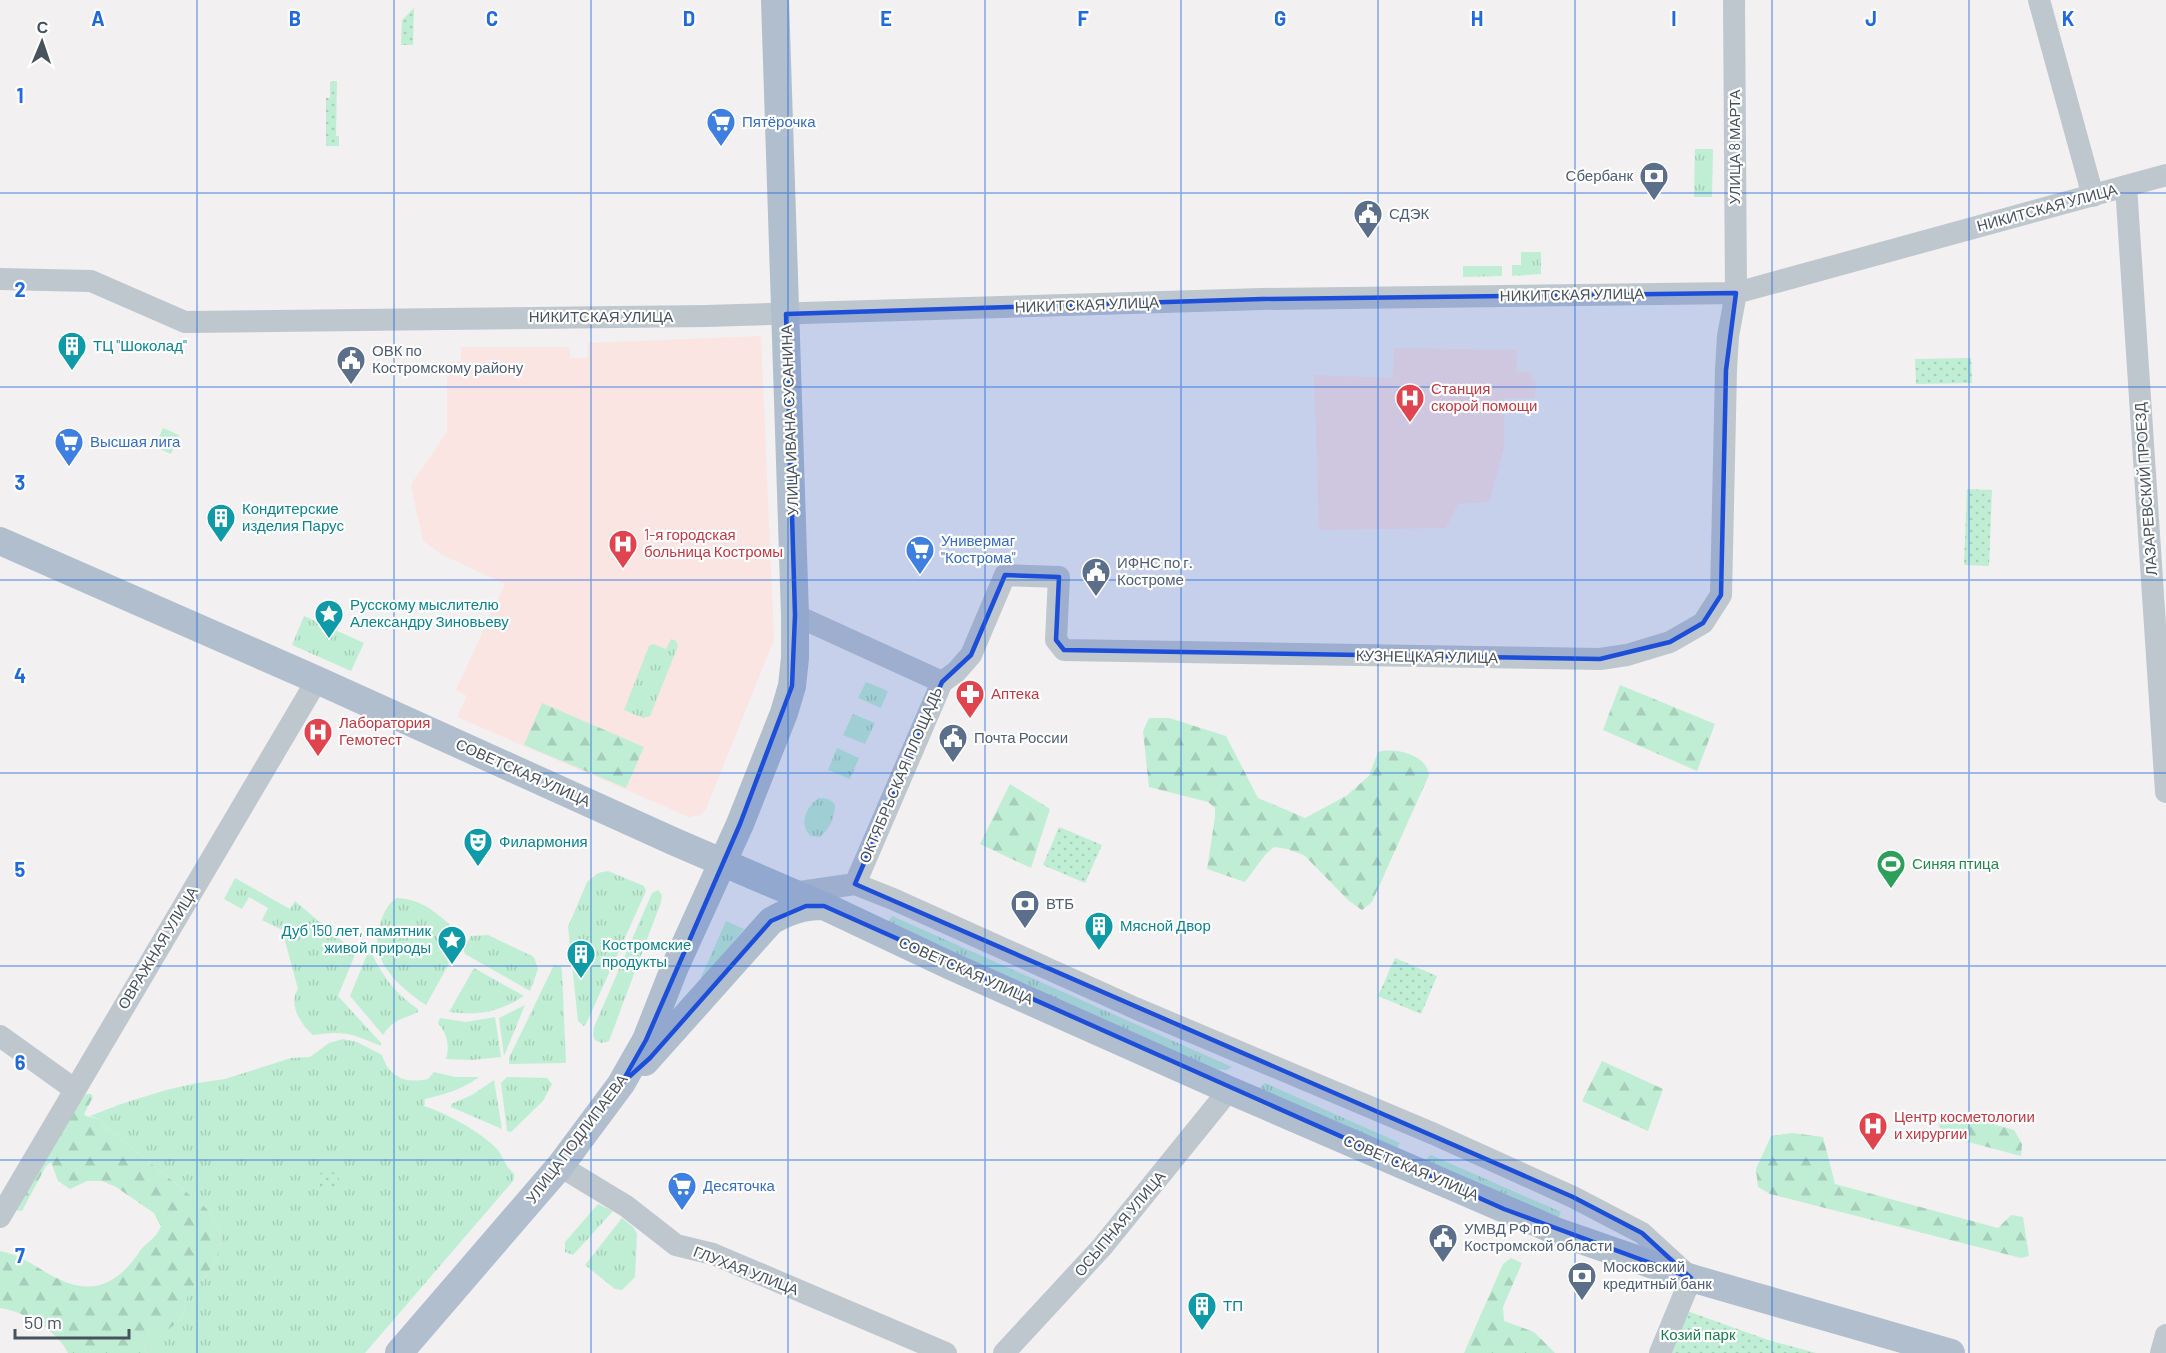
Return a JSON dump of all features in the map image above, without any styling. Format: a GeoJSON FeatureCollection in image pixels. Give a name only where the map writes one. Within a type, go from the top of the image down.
{"type":"FeatureCollection","features":[{"type":"Feature","properties":{"kind":"main road","name":"УЛИЦА ИВАНА СУСАНИНА"},"geometry":{"type":"LineString","coordinates":[[721,862],[740,824],[784,713],[792,686],[795,658],[775,0]]}},
{"type":"Feature","properties":{"kind":"main road","name":"СОВЕТСКАЯ УЛИЦА"},"geometry":{"type":"LineString","coordinates":[[0,541],[824,906],[951,966],[1229,1090],[1558,1232],[1691,1278],[1951,1353]]}},
{"type":"Feature","properties":{"kind":"main road","name":"УЛИЦА ПОДЛИПАЕВА"},"geometry":{"type":"LineString","coordinates":[[399,1353],[560,1166],[621,1084],[646,1040],[721,862]]}},
{"type":"Feature","properties":{"kind":"main road"},"geometry":{"type":"LineString","coordinates":[[621,1084],[650,1058],[771,921],[786,912],[806,906],[824,906]]}},
{"type":"Feature","properties":{"kind":"street","name":"УЛИЦА 8 МАРТА"},"geometry":{"type":"LineString","coordinates":[[1734,0],[1736,293]]}},
{"type":"Feature","properties":{"kind":"street"},"geometry":{"type":"LineString","coordinates":[[2039,0],[2093,196]]}},
{"type":"Feature","properties":{"kind":"street","name":"НИКИТСКАЯ УЛИЦА"},"geometry":{"type":"LineString","coordinates":[[0,279],[91,281],[185,322],[786,314],[1262,299],[1736,293],[2166,175]]}},
{"type":"Feature","properties":{"kind":"street","name":"ЛАЗАРЕВСКИЙ ПРОЕЗД"},"geometry":{"type":"LineString","coordinates":[[2126,186],[2166,792]]}},
{"type":"Feature","properties":{"kind":"street","name":"КУЗНЕЦКАЯ УЛИЦА"},"geometry":{"type":"LineString","coordinates":[[942,682],[956,672],[971,655],[1005,575],[1059,577],[1056,640],[1064,650],[1600,659],[1627,655],[1670,642],[1703,623],[1721,595],[1726,370],[1728,336],[1736,293]]}},
{"type":"Feature","properties":{"kind":"street","name":"ОКТЯБРЬСКАЯ ПЛОЩАДЬ"},"geometry":{"type":"LineString","coordinates":[[795,615],[942,682],[855,884]]}},
{"type":"Feature","properties":{"kind":"street","name":"ОВРАЖНАЯ УЛИЦА"},"geometry":{"type":"LineString","coordinates":[[0,1217],[316,680]]}},
{"type":"Feature","properties":{"kind":"street"},"geometry":{"type":"LineString","coordinates":[[793,893],[855,884],[893,899],[1135,1008],[1434,1134],[1573,1197],[1642,1233],[1691,1278],[1660,1353]]}},
{"type":"Feature","properties":{"kind":"street"},"geometry":{"type":"LineString","coordinates":[[0,1036],[74,1089]]}},
{"type":"Feature","properties":{"kind":"street","name":"ОСЫПНАЯ УЛИЦА"},"geometry":{"type":"LineString","coordinates":[[1004,1353],[1102,1247],[1229,1090]]}},
{"type":"Feature","properties":{"kind":"street","name":"ГЛУХАЯ УЛИЦА"},"geometry":{"type":"LineString","coordinates":[[560,1166],[626,1206],[676,1245],[712,1254],[946,1353]]}},
{"type":"Feature","properties":{"kind":"street"},"geometry":{"type":"LineString","coordinates":[[2161,1353],[2166,1335]]}},
{"type":"Feature","properties":{"kind":"highlighted area"},"geometry":{"type":"Polygon","coordinates":[[[1736,293],[1726,370],[1721,595],[1703,623],[1670,642],[1600,659],[1064,650],[1056,640],[1059,577],[1005,575],[971,655],[942,682],[855,884],[1573,1197],[1642,1233],[1691,1278],[1504,1209],[824,906],[806,906],[771,921],[650,1058],[621,1084],[646,1040],[740,824],[792,686],[795,615],[786,314],[1262,299],[1736,293]]]}},
{"type":"Feature","properties":{"kind":"shaded area","name":"1-я городская больница Костромы"},"geometry":{"type":"Polygon","coordinates":[[[761,336],[774,640],[706,809],[700,815],[689,817],[457,717],[467,696],[456,690],[505,584],[443,555],[423,541],[411,485],[447,432],[447,362],[461,361],[461,347],[569,347],[570,358],[588,358],[588,343],[761,336]]]}},
{"type":"Feature","properties":{"kind":"shaded area","name":"Станция скорой помощи"},"geometry":{"type":"Polygon","coordinates":[[[1394,348],[1517,350],[1516,372],[1532,373],[1532,380],[1536,381],[1535,398],[1504,398],[1504,448],[1489,502],[1458,504],[1446,528],[1319,530],[1314,375],[1393,378],[1394,348]]]}},
{"type":"Feature","properties":{"kind":"green space"},"geometry":{"type":"Polygon","coordinates":[[[414,8],[413,45],[401,45],[402,20],[414,8]]]}},
{"type":"Feature","properties":{"kind":"green space"},"geometry":{"type":"Polygon","coordinates":[[[337,81],[336,136],[339,136],[339,146],[326,146],[326,98],[330,98],[330,82],[337,81]]]}},
{"type":"Feature","properties":{"kind":"green space"},"geometry":{"type":"Polygon","coordinates":[[[1695,149],[1713,149],[1712,197],[1694,197],[1695,149]]]}},
{"type":"Feature","properties":{"kind":"green space"},"geometry":{"type":"Polygon","coordinates":[[[1521,252],[1541,252],[1541,274],[1512,276],[1512,265],[1521,265],[1521,252]]]}},
{"type":"Feature","properties":{"kind":"green space"},"geometry":{"type":"Polygon","coordinates":[[[1463,266],[1502,266],[1502,276],[1463,277],[1463,266]]]}},
{"type":"Feature","properties":{"kind":"green space"},"geometry":{"type":"Polygon","coordinates":[[[1971,358],[1972,383],[1916,384],[1915,359],[1971,358]]]}},
{"type":"Feature","properties":{"kind":"green space"},"geometry":{"type":"Polygon","coordinates":[[[163,428],[179,435],[171,454],[155,447],[163,428]]]}},
{"type":"Feature","properties":{"kind":"green space"},"geometry":{"type":"Polygon","coordinates":[[[1967,489],[1992,490],[1989,566],[1964,565],[1967,489]]]}},
{"type":"Feature","properties":{"kind":"green space"},"geometry":{"type":"Polygon","coordinates":[[[304,616],[364,643],[351,671],[292,645],[304,616]]]}},
{"type":"Feature","properties":{"kind":"green space"},"geometry":{"type":"Polygon","coordinates":[[[671,639],[676,641],[678,646],[650,716],[643,718],[624,710],[649,646],[653,644],[666,649],[671,639]]]}},
{"type":"Feature","properties":{"kind":"green space"},"geometry":{"type":"Polygon","coordinates":[[[866,682],[888,691],[881,708],[858,698],[866,682]]]}},
{"type":"Feature","properties":{"kind":"green space"},"geometry":{"type":"Polygon","coordinates":[[[1620,685],[1715,724],[1697,771],[1603,730],[1620,685]]]}},
{"type":"Feature","properties":{"kind":"green space"},"geometry":{"type":"Polygon","coordinates":[[[542,703],[644,747],[626,788],[524,745],[542,703]]]}},
{"type":"Feature","properties":{"kind":"green space"},"geometry":{"type":"Polygon","coordinates":[[[853,714],[875,723],[865,744],[843,735],[853,714]]]}},
{"type":"Feature","properties":{"kind":"green space"},"geometry":{"type":"Polygon","coordinates":[[[1149,718],[1169,718],[1226,736],[1258,798],[1305,818],[1346,796],[1369,776],[1378,752],[1402,752],[1423,762],[1429,775],[1372,902],[1362,910],[1349,901],[1304,855],[1287,849],[1274,847],[1265,855],[1245,882],[1207,869],[1215,808],[1208,802],[1149,787],[1143,731],[1149,718]]]}},
{"type":"Feature","properties":{"kind":"green space"},"geometry":{"type":"Polygon","coordinates":[[[837,748],[859,758],[850,779],[828,770],[837,748]]]}},
{"type":"Feature","properties":{"kind":"green space"},"geometry":{"type":"Polygon","coordinates":[[[1010,784],[1050,809],[1031,868],[980,844],[1010,784]]]}},
{"type":"Feature","properties":{"kind":"green space"},"geometry":{"type":"Polygon","coordinates":[[[819,798],[828,799],[835,805],[831,823],[820,837],[811,836],[807,832],[804,821],[810,806],[819,798]]]}},
{"type":"Feature","properties":{"kind":"green space"},"geometry":{"type":"Polygon","coordinates":[[[1059,827],[1102,845],[1085,883],[1043,865],[1059,827]]]}},
{"type":"Feature","properties":{"kind":"green space"},"geometry":{"type":"Polygon","coordinates":[[[608,871],[644,886],[646,891],[584,1026],[578,1021],[568,927],[587,882],[598,873],[608,871]]]}},
{"type":"Feature","properties":{"kind":"green space"},"geometry":{"type":"Polygon","coordinates":[[[235,878],[290,909],[295,901],[348,946],[359,945],[338,996],[381,1043],[381,1046],[348,1034],[313,1035],[308,1030],[300,1020],[295,1007],[295,995],[298,989],[282,930],[262,920],[268,908],[249,897],[242,909],[224,899],[235,878]]]}},
{"type":"Feature","properties":{"kind":"green space"},"geometry":{"type":"Polygon","coordinates":[[[658,890],[662,895],[661,902],[609,1041],[601,1043],[595,1040],[594,1027],[652,893],[658,890]]]}},
{"type":"Feature","properties":{"kind":"green space"},"geometry":{"type":"Polygon","coordinates":[[[397,898],[426,907],[465,935],[426,1005],[395,980],[381,959],[377,934],[385,910],[397,898]]]}},
{"type":"Feature","properties":{"kind":"green space"},"geometry":{"type":"Polygon","coordinates":[[[892,916],[1232,1067],[1227,1070],[1214,1069],[886,927],[892,916]]]}},
{"type":"Feature","properties":{"kind":"green space"},"geometry":{"type":"Polygon","coordinates":[[[726,921],[744,929],[698,984],[726,921]]]}},
{"type":"Feature","properties":{"kind":"green space"},"geometry":{"type":"Polygon","coordinates":[[[488,935],[534,957],[538,969],[530,991],[465,954],[463,949],[471,936],[488,935]]]}},
{"type":"Feature","properties":{"kind":"green space"},"geometry":{"type":"Polygon","coordinates":[[[368,952],[371,952],[396,991],[418,1009],[418,1012],[395,1022],[383,1035],[350,996],[368,952]]]}},
{"type":"Feature","properties":{"kind":"green space"},"geometry":{"type":"Polygon","coordinates":[[[1395,958],[1437,976],[1421,1014],[1378,996],[1395,958]]]}},
{"type":"Feature","properties":{"kind":"green space"},"geometry":{"type":"Polygon","coordinates":[[[554,965],[561,967],[562,971],[566,1063],[509,1064],[509,1058],[554,965]]]}},
{"type":"Feature","properties":{"kind":"green space"},"geometry":{"type":"Polygon","coordinates":[[[474,968],[524,996],[506,1006],[488,1012],[449,1012],[474,968]]]}},
{"type":"Feature","properties":{"kind":"green space"},"geometry":{"type":"Polygon","coordinates":[[[525,1005],[504,1056],[499,1018],[525,1005]]]}},
{"type":"Feature","properties":{"kind":"green space"},"geometry":{"type":"Polygon","coordinates":[[[495,1017],[501,1057],[472,1060],[446,1059],[448,1044],[444,1031],[438,1023],[440,1018],[466,1022],[495,1017]]]}},
{"type":"Feature","properties":{"kind":"green space"},"geometry":{"type":"Polygon","coordinates":[[[343,1039],[357,1042],[382,1055],[389,1069],[405,1079],[428,1079],[434,1072],[455,1077],[479,1077],[460,1088],[425,1099],[424,1106],[461,1123],[487,1140],[498,1150],[513,1173],[513,1181],[365,1353],[147,1353],[144,1348],[147,1343],[180,1319],[187,1297],[214,1263],[221,1239],[216,1223],[206,1208],[107,1128],[100,1119],[90,1116],[166,1090],[225,1079],[291,1058],[310,1057],[329,1043],[343,1039]]]}},
{"type":"Feature","properties":{"kind":"green space"},"geometry":{"type":"Polygon","coordinates":[[[1602,1061],[1663,1089],[1648,1131],[1582,1101],[1602,1061]]]}},
{"type":"Feature","properties":{"kind":"green space"},"geometry":{"type":"Polygon","coordinates":[[[507,1077],[547,1078],[552,1084],[543,1101],[511,1132],[507,1131],[501,1083],[507,1077]]]}},
{"type":"Feature","properties":{"kind":"green space"},"geometry":{"type":"Polygon","coordinates":[[[494,1080],[502,1129],[451,1107],[451,1104],[472,1095],[494,1080]]]}},
{"type":"Feature","properties":{"kind":"green space"},"geometry":{"type":"Polygon","coordinates":[[[1265,1083],[1400,1143],[1396,1150],[1258,1089],[1265,1083]]]}},
{"type":"Feature","properties":{"kind":"green space"},"geometry":{"type":"Polygon","coordinates":[[[86,1094],[91,1094],[93,1097],[84,1114],[100,1119],[107,1128],[206,1208],[216,1223],[221,1239],[214,1263],[187,1297],[180,1319],[148,1343],[144,1348],[147,1353],[68,1353],[56,1336],[39,1323],[19,1313],[0,1308],[0,1251],[17,1256],[63,1281],[75,1285],[96,1286],[106,1283],[123,1272],[156,1235],[161,1226],[154,1213],[116,1187],[102,1181],[87,1181],[70,1189],[58,1181],[51,1162],[46,1166],[22,1211],[15,1210],[61,1129],[69,1121],[86,1094]]]}},
{"type":"Feature","properties":{"kind":"green space"},"geometry":{"type":"Polygon","coordinates":[[[1951,1112],[2014,1130],[2022,1144],[2021,1156],[1942,1135],[1936,1116],[1951,1112]]]}},
{"type":"Feature","properties":{"kind":"green space"},"geometry":{"type":"Polygon","coordinates":[[[1792,1133],[1823,1137],[1835,1184],[1998,1228],[2011,1215],[2023,1217],[2029,1256],[2021,1258],[1770,1194],[1758,1187],[1756,1169],[1771,1136],[1792,1133]]]}},
{"type":"Feature","properties":{"kind":"green space"},"geometry":{"type":"Polygon","coordinates":[[[1431,1155],[1561,1212],[1557,1220],[1423,1161],[1431,1155]]]}},
{"type":"Feature","properties":{"kind":"green space"},"geometry":{"type":"Polygon","coordinates":[[[339,1172],[339,1187],[320,1188],[320,1173],[339,1172]]]}},
{"type":"Feature","properties":{"kind":"green space"},"geometry":{"type":"Polygon","coordinates":[[[598,1204],[613,1211],[573,1255],[565,1252],[565,1242],[598,1204]]]}},
{"type":"Feature","properties":{"kind":"green space"},"geometry":{"type":"Polygon","coordinates":[[[622,1218],[633,1227],[637,1234],[635,1277],[622,1290],[615,1289],[585,1265],[622,1218]]]}},
{"type":"Feature","properties":{"kind":"green space"},"geometry":{"type":"Polygon","coordinates":[[[1511,1258],[1522,1263],[1503,1307],[1504,1321],[1534,1332],[1555,1353],[1464,1353],[1503,1264],[1511,1258]]]}},
{"type":"Feature","properties":{"kind":"green space","name":"Козий парк"},"geometry":{"type":"Polygon","coordinates":[[[1687,1311],[1771,1341],[1816,1353],[1671,1353],[1687,1311]]]}},
{"type":"Feature","properties":{"kind":"place","name":"Пятёрочка"},"geometry":{"type":"Point","coordinates":[721,148]}},
{"type":"Feature","properties":{"kind":"place","name":"Сбербанк"},"geometry":{"type":"Point","coordinates":[1654,202]}},
{"type":"Feature","properties":{"kind":"place","name":"СДЭК"},"geometry":{"type":"Point","coordinates":[1368,240]}},
{"type":"Feature","properties":{"kind":"place","name":"ТЦ \"Шоколад\""},"geometry":{"type":"Point","coordinates":[72,372]}},
{"type":"Feature","properties":{"kind":"place","name":"ОВК по Костромскому району"},"geometry":{"type":"Point","coordinates":[351,386]}},
{"type":"Feature","properties":{"kind":"place","name":"Станция скорой помощи"},"geometry":{"type":"Point","coordinates":[1410,424]}},
{"type":"Feature","properties":{"kind":"place","name":"Высшая лига"},"geometry":{"type":"Point","coordinates":[69,468]}},
{"type":"Feature","properties":{"kind":"place","name":"Кондитерские изделия Парус"},"geometry":{"type":"Point","coordinates":[221,544]}},
{"type":"Feature","properties":{"kind":"place","name":"1-я городская больница Костромы"},"geometry":{"type":"Point","coordinates":[623,570]}},
{"type":"Feature","properties":{"kind":"place","name":"Универмаг \"Кострома\""},"geometry":{"type":"Point","coordinates":[920,576]}},
{"type":"Feature","properties":{"kind":"place","name":"ИФНС по г. Костроме"},"geometry":{"type":"Point","coordinates":[1096,598]}},
{"type":"Feature","properties":{"kind":"place","name":"Русскому мыслителю Александру Зиновьеву"},"geometry":{"type":"Point","coordinates":[329,640]}},
{"type":"Feature","properties":{"kind":"place","name":"Аптека"},"geometry":{"type":"Point","coordinates":[970,720]}},
{"type":"Feature","properties":{"kind":"place","name":"Лаборатория Гемотест"},"geometry":{"type":"Point","coordinates":[318,758]}},
{"type":"Feature","properties":{"kind":"place","name":"Почта России"},"geometry":{"type":"Point","coordinates":[953,764]}},
{"type":"Feature","properties":{"kind":"place","name":"Филармония"},"geometry":{"type":"Point","coordinates":[478,868]}},
{"type":"Feature","properties":{"kind":"place","name":"Синяя птица"},"geometry":{"type":"Point","coordinates":[1891,890]}},
{"type":"Feature","properties":{"kind":"place","name":"ВТБ"},"geometry":{"type":"Point","coordinates":[1025,930]}},
{"type":"Feature","properties":{"kind":"place","name":"Мясной Двор"},"geometry":{"type":"Point","coordinates":[1099,952]}},
{"type":"Feature","properties":{"kind":"place","name":"Дуб 150 лет, памятник живой природы"},"geometry":{"type":"Point","coordinates":[452,966]}},
{"type":"Feature","properties":{"kind":"place","name":"Костромские продукты"},"geometry":{"type":"Point","coordinates":[581,980]}},
{"type":"Feature","properties":{"kind":"place","name":"Центр косметологии и хирургии"},"geometry":{"type":"Point","coordinates":[1873,1152]}},
{"type":"Feature","properties":{"kind":"place","name":"Десяточка"},"geometry":{"type":"Point","coordinates":[682,1212]}},
{"type":"Feature","properties":{"kind":"place","name":"УМВД РФ по Костромской области"},"geometry":{"type":"Point","coordinates":[1443,1264]}},
{"type":"Feature","properties":{"kind":"place","name":"Московский кредитный банк"},"geometry":{"type":"Point","coordinates":[1582,1302]}},
{"type":"Feature","properties":{"kind":"place","name":"ТП"},"geometry":{"type":"Point","coordinates":[1202,1332]}}]}
